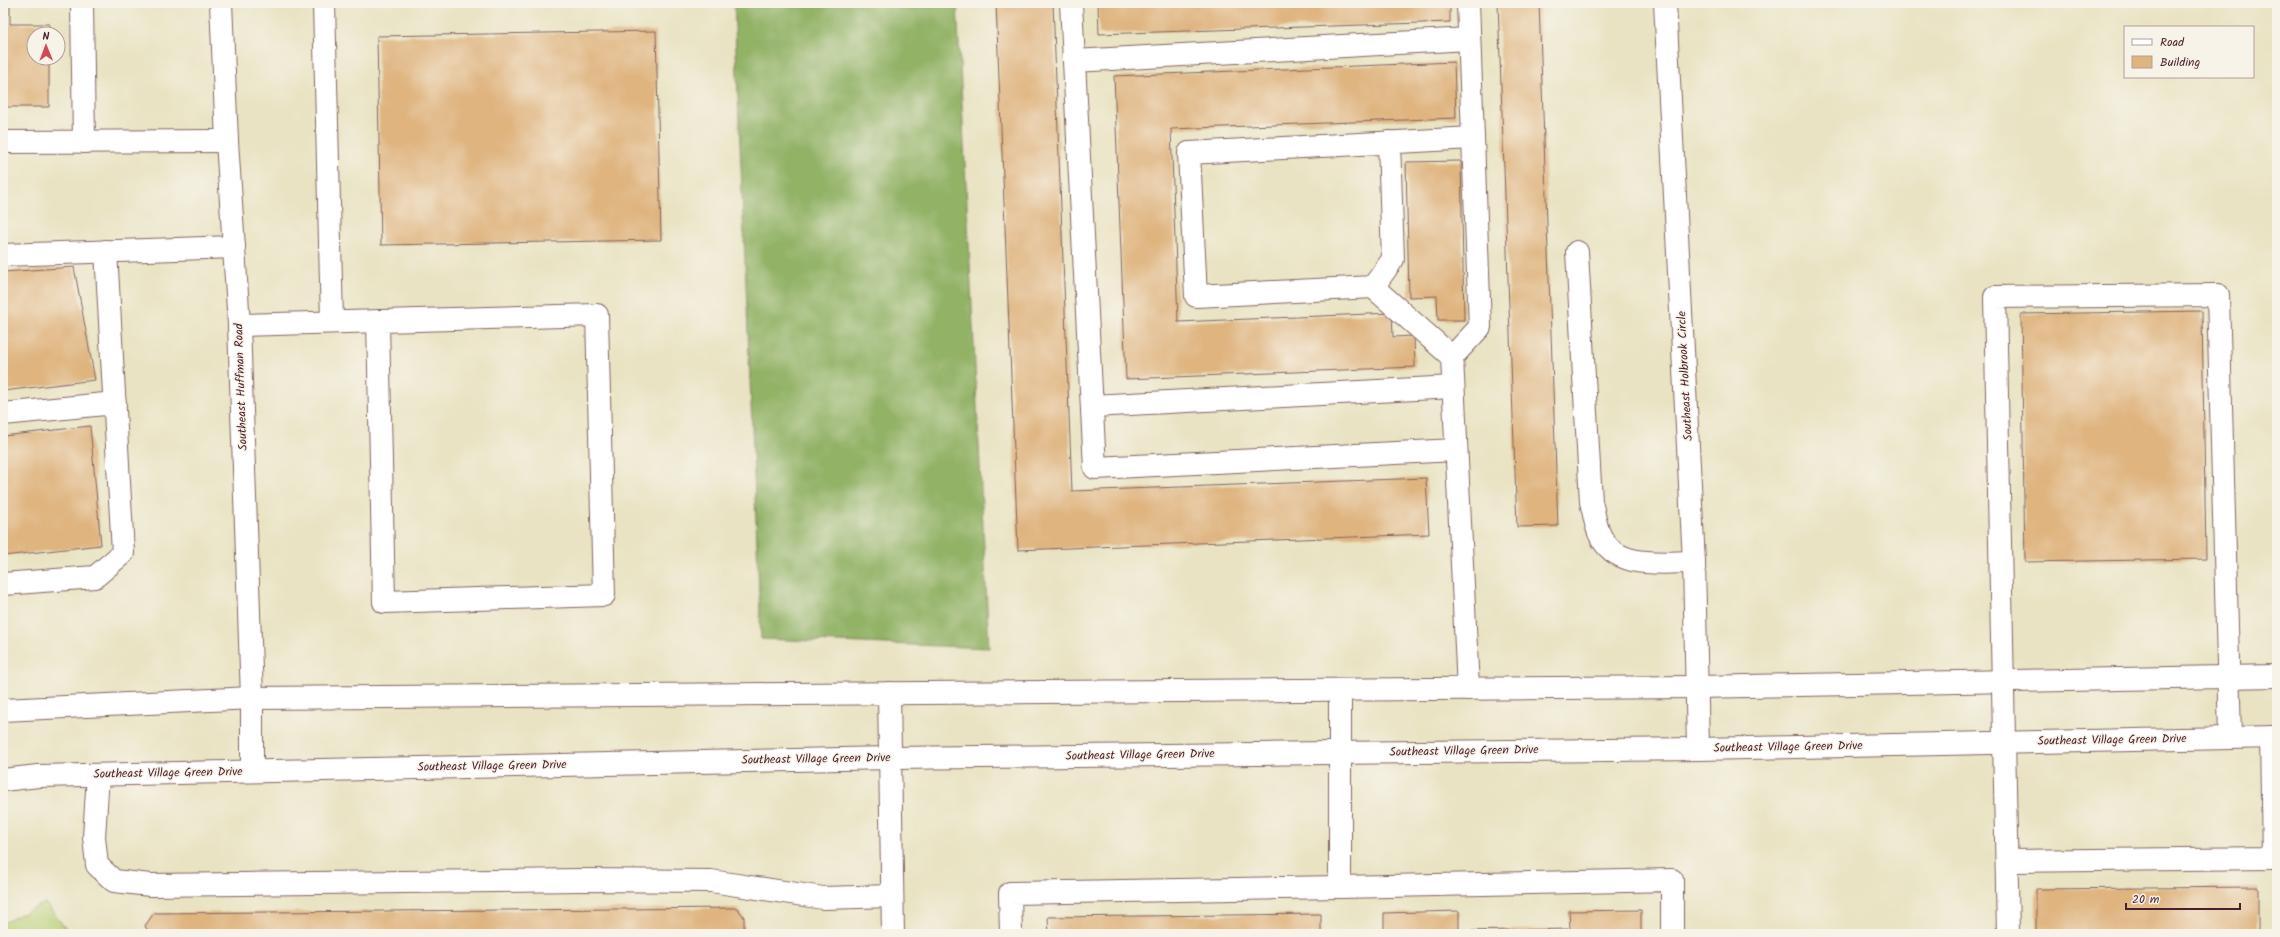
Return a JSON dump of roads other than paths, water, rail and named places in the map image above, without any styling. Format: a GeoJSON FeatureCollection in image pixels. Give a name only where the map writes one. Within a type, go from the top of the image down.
{"type":"FeatureCollection","features":[{"type":"Feature","properties":{"kind":"street"},"geometry":{"type":"LineString","coordinates":[[82,3],[84,142]]}},
{"type":"Feature","properties":{"kind":"street","name":"Southeast Huffman Road"},"geometry":{"type":"LineString","coordinates":[[221,3],[227,141],[240,325],[252,698],[252,771]]}},
{"type":"Feature","properties":{"kind":"street"},"geometry":{"type":"LineString","coordinates":[[324,3],[332,322]]}},
{"type":"Feature","properties":{"kind":"street"},"geometry":{"type":"LineString","coordinates":[[1071,3],[1095,468],[1456,450]]}},
{"type":"Feature","properties":{"kind":"street"},"geometry":{"type":"LineString","coordinates":[[1468,3],[1480,327],[1452,357],[1468,689]]}},
{"type":"Feature","properties":{"kind":"street","name":"Southeast Holbrook Circle"},"geometry":{"type":"LineString","coordinates":[[1665,3],[1694,562],[1698,749]]}},
{"type":"Feature","properties":{"kind":"street"},"geometry":{"type":"LineString","coordinates":[[1074,61],[1469,39]]}},
{"type":"Feature","properties":{"kind":"street"},"geometry":{"type":"LineString","coordinates":[[1452,357],[1373,287],[1196,296],[1189,153],[1473,138]]}},
{"type":"Feature","properties":{"kind":"street"},"geometry":{"type":"LineString","coordinates":[[3,142],[227,141]]}},
{"type":"Feature","properties":{"kind":"street"},"geometry":{"type":"LineString","coordinates":[[1373,287],[1393,260],[1389,142]]}},
{"type":"Feature","properties":{"kind":"street"},"geometry":{"type":"LineString","coordinates":[[3,255],[234,247]]}},
{"type":"Feature","properties":{"kind":"street"},"geometry":{"type":"LineString","coordinates":[[3,584],[95,577],[123,553],[106,251]]}},
{"type":"Feature","properties":{"kind":"street"},"geometry":{"type":"LineString","coordinates":[[1577,252],[1591,502],[1600,535],[1612,552],[1632,560],[1653,562],[1694,562]]}},
{"type":"Feature","properties":{"kind":"street"},"geometry":{"type":"LineString","coordinates":[[2008,934],[1995,296],[2218,294],[2230,737]]}},
{"type":"Feature","properties":{"kind":"street"},"geometry":{"type":"LineString","coordinates":[[240,325],[332,322],[597,315],[604,595],[384,602],[378,321]]}},
{"type":"Feature","properties":{"kind":"street"},"geometry":{"type":"LineString","coordinates":[[1092,406],[1453,387]]}},
{"type":"Feature","properties":{"kind":"street"},"geometry":{"type":"LineString","coordinates":[[3,414],[114,403]]}},
{"type":"Feature","properties":{"kind":"street"},"geometry":{"type":"LineString","coordinates":[[3,710],[252,698],[1697,687],[2277,676]]}},
{"type":"Feature","properties":{"kind":"street"},"geometry":{"type":"LineString","coordinates":[[1340,690],[1340,888]]}},
{"type":"Feature","properties":{"kind":"street"},"geometry":{"type":"LineString","coordinates":[[889,693],[892,934]]}},
{"type":"Feature","properties":{"kind":"street"},"geometry":{"type":"LineString","coordinates":[[2007,861],[2273,858],[2274,737]]}},
{"type":"Feature","properties":{"kind":"street","name":"Southeast Village Green Drive"},"geometry":{"type":"LineString","coordinates":[[3,780],[38,776],[891,758],[1698,749],[2274,737]]}},
{"type":"Feature","properties":{"kind":"street"},"geometry":{"type":"LineString","coordinates":[[98,775],[94,837],[97,865],[114,881],[150,885],[580,880],[711,881],[823,898],[892,896]]}},
{"type":"Feature","properties":{"kind":"street"},"geometry":{"type":"LineString","coordinates":[[1011,934],[1010,893],[1340,888],[1672,880],[1672,934]]}}]}
